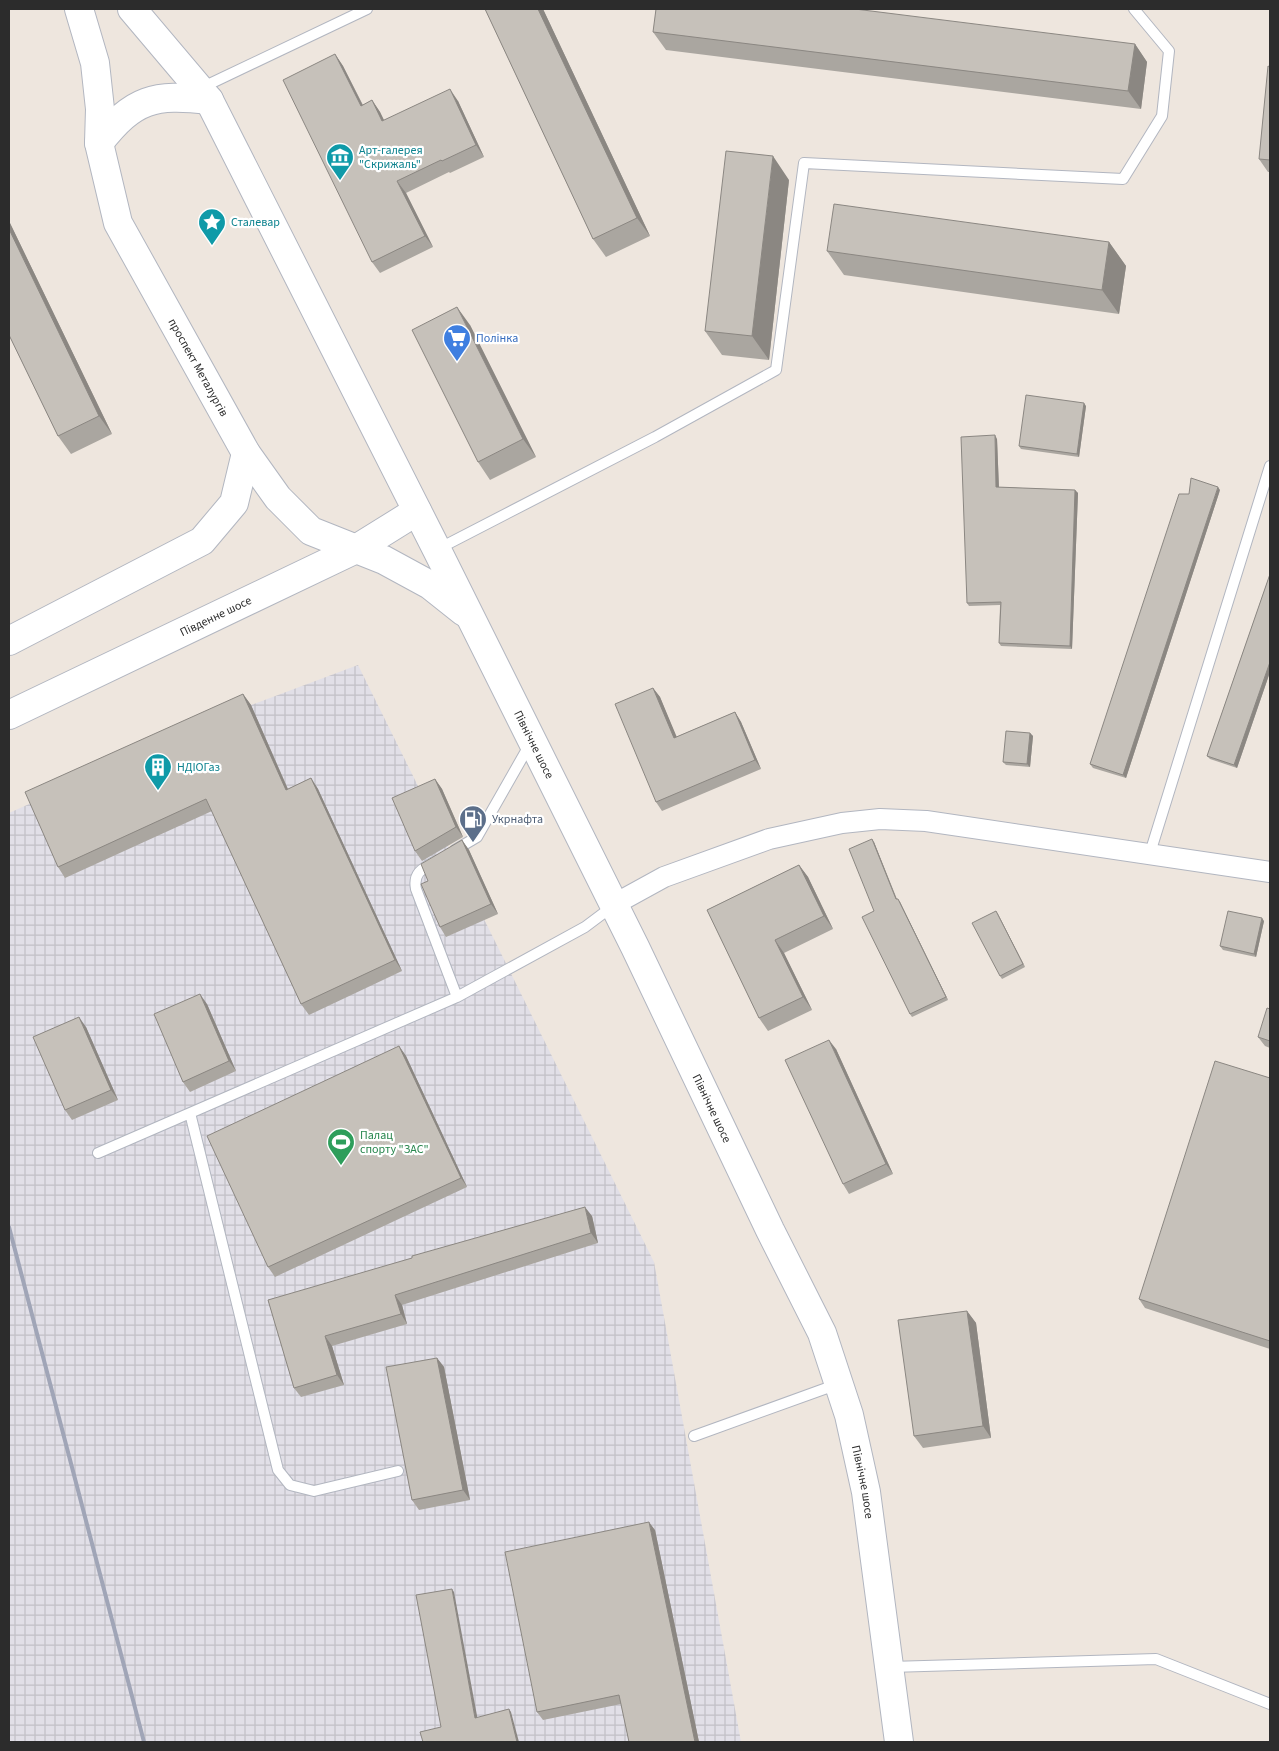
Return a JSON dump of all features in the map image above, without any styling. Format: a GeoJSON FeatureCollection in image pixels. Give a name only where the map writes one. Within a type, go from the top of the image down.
{"type":"FeatureCollection","features":[{"type":"Feature","properties":{"kind":"main road","name":"проспект Металургів"},"geometry":{"type":"LineString","coordinates":[[79,9],[95,63],[100,109],[100,143],[118,223],[246,453],[278,498],[311,531],[384,560],[430,585],[471,618]]}},
{"type":"Feature","properties":{"kind":"main road"},"geometry":{"type":"LineString","coordinates":[[134,12],[204,94],[417,510]]}},
{"type":"Feature","properties":{"kind":"main road"},"geometry":{"type":"LineString","coordinates":[[100,143],[115,123],[133,107],[152,100],[204,94]]}},
{"type":"Feature","properties":{"kind":"main road"},"geometry":{"type":"LineString","coordinates":[[9,641],[202,541],[234,502],[246,453]]}},
{"type":"Feature","properties":{"kind":"main road","name":"Північне шосе"},"geometry":{"type":"LineString","coordinates":[[417,510],[822,1333],[849,1415],[866,1492],[900,1742]]}},
{"type":"Feature","properties":{"kind":"main road","name":"Південне шосе"},"geometry":{"type":"LineString","coordinates":[[9,715],[356,549],[417,510]]}},
{"type":"Feature","properties":{"kind":"street"},"geometry":{"type":"LineString","coordinates":[[613,905],[664,877],[769,839],[842,823],[871,820],[926,821],[1270,872]]}},
{"type":"Feature","properties":{"kind":"lane"},"geometry":{"type":"LineString","coordinates":[[204,94],[367,9]]}},
{"type":"Feature","properties":{"kind":"lane"},"geometry":{"type":"LineString","coordinates":[[437,550],[655,437],[776,370],[804,163],[1123,179],[1162,116],[1169,51],[1134,9]]}},
{"type":"Feature","properties":{"kind":"lane"},"geometry":{"type":"LineString","coordinates":[[1150,853],[1270,466]]}},
{"type":"Feature","properties":{"kind":"lane"},"geometry":{"type":"LineString","coordinates":[[457,997],[414,880],[423,868],[477,838],[532,741]]}},
{"type":"Feature","properties":{"kind":"lane"},"geometry":{"type":"LineString","coordinates":[[98,1153],[457,997],[585,927],[613,905]]}},
{"type":"Feature","properties":{"kind":"lane"},"geometry":{"type":"LineString","coordinates":[[190,1113],[278,1470],[290,1485],[314,1491],[398,1471]]}},
{"type":"Feature","properties":{"kind":"lane"},"geometry":{"type":"LineString","coordinates":[[694,1436],[839,1384]]}},
{"type":"Feature","properties":{"kind":"lane"},"geometry":{"type":"LineString","coordinates":[[889,1667],[1156,1659],[1270,1704]]}},
{"type":"Feature","properties":{"kind":"shaded area"},"geometry":{"type":"Polygon","coordinates":[[[358,665],[654,1262],[741,1742],[9,1742],[9,813],[251,705],[358,665]]]}},
{"type":"Feature","properties":{"kind":"building"},"geometry":{"type":"Polygon","coordinates":[[[485,9],[538,9],[637,218],[593,239],[485,9]]]}},
{"type":"Feature","properties":{"kind":"building"},"geometry":{"type":"Polygon","coordinates":[[[656,9],[855,9],[1135,44],[1128,91],[653,32],[656,9]]]}},
{"type":"Feature","properties":{"kind":"building"},"geometry":{"type":"Polygon","coordinates":[[[335,54],[361,106],[372,100],[382,121],[450,89],[476,145],[397,181],[425,236],[372,262],[283,80],[335,54]]]}},
{"type":"Feature","properties":{"kind":"building"},"geometry":{"type":"Polygon","coordinates":[[[1268,66],[1270,67],[1270,160],[1259,159],[1268,66]]]}},
{"type":"Feature","properties":{"kind":"building"},"geometry":{"type":"Polygon","coordinates":[[[726,151],[773,156],[752,336],[705,331],[726,151]]]}},
{"type":"Feature","properties":{"kind":"building"},"geometry":{"type":"Polygon","coordinates":[[[834,204],[1109,242],[1102,290],[827,251],[834,204]]]}},
{"type":"Feature","properties":{"kind":"building"},"geometry":{"type":"Polygon","coordinates":[[[9,229],[99,416],[58,436],[9,335],[9,229]]]}},
{"type":"Feature","properties":{"kind":"building"},"geometry":{"type":"Polygon","coordinates":[[[457,307],[523,439],[478,462],[412,330],[457,307]]]}},
{"type":"Feature","properties":{"kind":"building"},"geometry":{"type":"Polygon","coordinates":[[[1026,395],[1084,403],[1077,454],[1019,446],[1026,395]]]}},
{"type":"Feature","properties":{"kind":"building"},"geometry":{"type":"Polygon","coordinates":[[[995,435],[996,487],[1075,490],[1070,646],[999,643],[1001,602],[967,603],[961,437],[995,435]]]}},
{"type":"Feature","properties":{"kind":"building"},"geometry":{"type":"Polygon","coordinates":[[[1191,478],[1218,487],[1123,775],[1090,764],[1179,494],[1189,494],[1191,478]]]}},
{"type":"Feature","properties":{"kind":"building"},"geometry":{"type":"Polygon","coordinates":[[[1270,574],[1270,662],[1234,765],[1207,756],[1270,574]]]}},
{"type":"Feature","properties":{"kind":"building"},"geometry":{"type":"Polygon","coordinates":[[[653,688],[674,738],[735,712],[755,760],[656,802],[615,704],[653,688]]]}},
{"type":"Feature","properties":{"kind":"building"},"geometry":{"type":"Polygon","coordinates":[[[243,694],[286,790],[311,778],[395,960],[301,1004],[206,799],[58,867],[25,792],[243,694]]]}},
{"type":"Feature","properties":{"kind":"building"},"geometry":{"type":"Polygon","coordinates":[[[1006,731],[1030,733],[1027,764],[1003,762],[1006,731]]]}},
{"type":"Feature","properties":{"kind":"building"},"geometry":{"type":"Polygon","coordinates":[[[435,779],[456,827],[415,851],[392,798],[435,779]]]}},
{"type":"Feature","properties":{"kind":"building"},"geometry":{"type":"Polygon","coordinates":[[[872,839],[896,899],[898,899],[946,997],[910,1014],[862,917],[874,911],[849,849],[872,839]]]}},
{"type":"Feature","properties":{"kind":"building"},"geometry":{"type":"Polygon","coordinates":[[[462,840],[491,904],[440,927],[421,884],[428,881],[421,864],[462,840]]]}},
{"type":"Feature","properties":{"kind":"building"},"geometry":{"type":"Polygon","coordinates":[[[799,865],[824,916],[775,940],[803,997],[759,1018],[707,910],[799,865]]]}},
{"type":"Feature","properties":{"kind":"building"},"geometry":{"type":"Polygon","coordinates":[[[996,911],[1023,964],[1000,976],[972,923],[996,911]]]}},
{"type":"Feature","properties":{"kind":"building"},"geometry":{"type":"Polygon","coordinates":[[[1228,911],[1262,918],[1254,954],[1220,946],[1228,911]]]}},
{"type":"Feature","properties":{"kind":"building"},"geometry":{"type":"Polygon","coordinates":[[[200,994],[229,1061],[183,1082],[154,1014],[200,994]]]}},
{"type":"Feature","properties":{"kind":"building"},"geometry":{"type":"Polygon","coordinates":[[[1267,1008],[1270,1009],[1270,1041],[1258,1037],[1267,1008]]]}},
{"type":"Feature","properties":{"kind":"building"},"geometry":{"type":"Polygon","coordinates":[[[79,1017],[111,1090],[65,1110],[33,1037],[79,1017]]]}},
{"type":"Feature","properties":{"kind":"building"},"geometry":{"type":"Polygon","coordinates":[[[829,1040],[886,1164],[843,1184],[785,1060],[829,1040]]]}},
{"type":"Feature","properties":{"kind":"building","name":"Палац спорту \"ЗАС\""},"geometry":{"type":"Polygon","coordinates":[[[399,1046],[461,1178],[268,1267],[207,1136],[399,1046]]]}},
{"type":"Feature","properties":{"kind":"building"},"geometry":{"type":"Polygon","coordinates":[[[1215,1061],[1270,1078],[1270,1341],[1139,1299],[1215,1061]]]}},
{"type":"Feature","properties":{"kind":"building"},"geometry":{"type":"Polygon","coordinates":[[[585,1207],[591,1233],[395,1295],[401,1314],[325,1336],[337,1375],[294,1388],[268,1300],[412,1258],[412,1256],[585,1207]]]}},
{"type":"Feature","properties":{"kind":"building"},"geometry":{"type":"Polygon","coordinates":[[[967,1311],[983,1426],[914,1436],[898,1320],[967,1311]]]}},
{"type":"Feature","properties":{"kind":"building"},"geometry":{"type":"Polygon","coordinates":[[[437,1358],[463,1490],[412,1500],[386,1367],[437,1358]]]}},
{"type":"Feature","properties":{"kind":"building"},"geometry":{"type":"Polygon","coordinates":[[[649,1522],[695,1742],[629,1742],[619,1695],[537,1712],[505,1552],[649,1522]]]}},
{"type":"Feature","properties":{"kind":"building"},"geometry":{"type":"Polygon","coordinates":[[[452,1589],[475,1718],[509,1709],[517,1742],[423,1742],[420,1732],[441,1727],[416,1595],[452,1589]]]}},
{"type":"Feature","properties":{"kind":"railway"},"geometry":{"type":"LineString","coordinates":[[9,1227],[144,1742]]}},
{"type":"Feature","properties":{"kind":"place","name":"Арт-галерея \"Скрижаль\""},"geometry":{"type":"Point","coordinates":[340,181]}},
{"type":"Feature","properties":{"kind":"place","name":"Сталевар"},"geometry":{"type":"Point","coordinates":[212,246]}},
{"type":"Feature","properties":{"kind":"place","name":"Полінка"},"geometry":{"type":"Point","coordinates":[457,362]}},
{"type":"Feature","properties":{"kind":"place","name":"НДІОГаз"},"geometry":{"type":"Point","coordinates":[158,791]}},
{"type":"Feature","properties":{"kind":"place","name":"Укрнафта"},"geometry":{"type":"Point","coordinates":[473,843]}},
{"type":"Feature","properties":{"kind":"place","name":"Палац спорту \"ЗАС\""},"geometry":{"type":"Point","coordinates":[341,1166]}}]}
